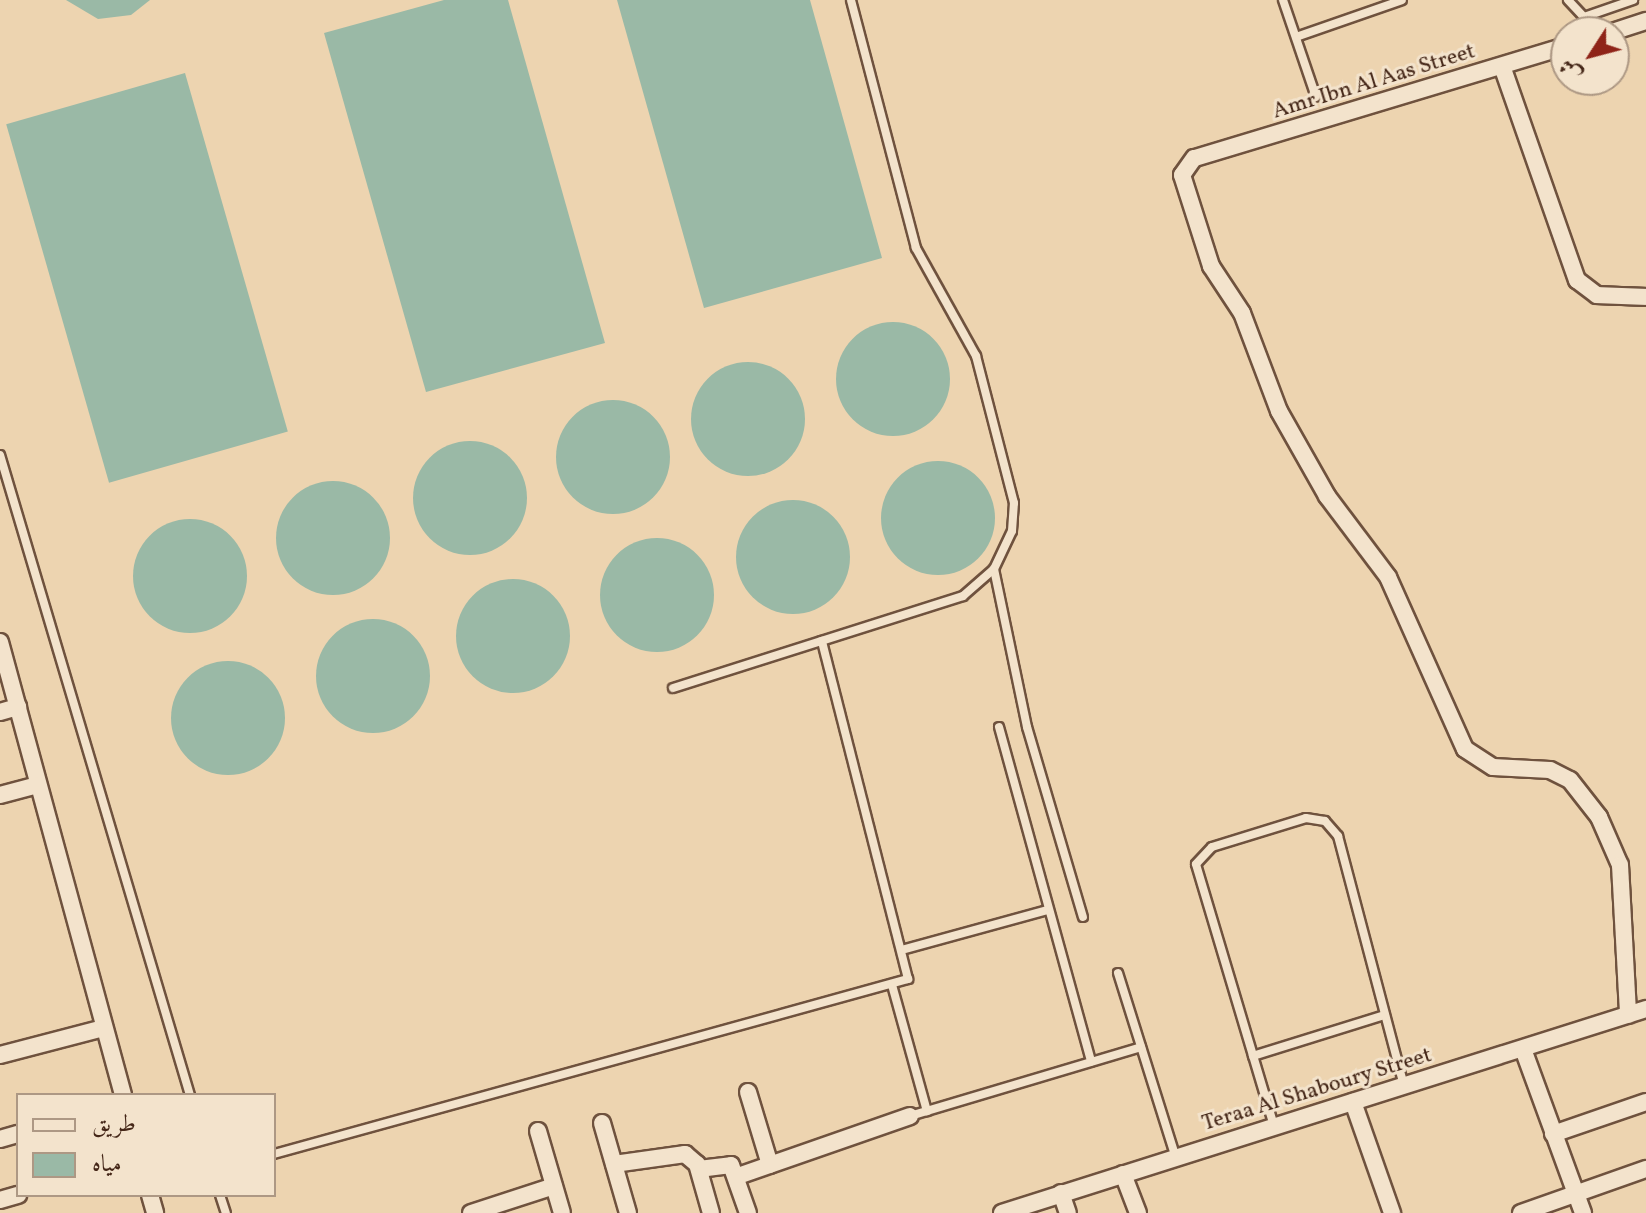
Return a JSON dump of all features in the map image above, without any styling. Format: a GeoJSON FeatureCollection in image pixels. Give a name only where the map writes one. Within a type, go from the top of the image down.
{"type":"FeatureCollection","features":[{"type":"Feature","properties":{"kind":"street","name":"Amr Ibn Al Aas Street"},"geometry":{"type":"LineString","coordinates":[[1550,51],[1194,158],[1182,175],[1211,266],[1242,313],[1301,451],[1388,577],[1465,749],[1493,767],[1550,770],[1570,780],[1599,817],[1620,865],[1628,1015]]}},
{"type":"Feature","properties":{"kind":"street"},"geometry":{"type":"LineString","coordinates":[[1502,66],[1577,280],[1597,295],[1646,297]]}},
{"type":"Feature","properties":{"kind":"street"},"geometry":{"type":"LineString","coordinates":[[0,642],[122,1093]]}},
{"type":"Feature","properties":{"kind":"street"},"geometry":{"type":"LineString","coordinates":[[0,712],[18,707]]}},
{"type":"Feature","properties":{"kind":"street"},"geometry":{"type":"LineString","coordinates":[[0,795],[38,785]]}},
{"type":"Feature","properties":{"kind":"street","name":"Teraa Al Shaboury Street"},"geometry":{"type":"LineString","coordinates":[[1002,1213],[1646,1009]]}},
{"type":"Feature","properties":{"kind":"street"},"geometry":{"type":"LineString","coordinates":[[0,1055],[104,1028]]}},
{"type":"Feature","properties":{"kind":"street"},"geometry":{"type":"LineString","coordinates":[[1523,1049],[1583,1213]]}},
{"type":"Feature","properties":{"kind":"street"},"geometry":{"type":"LineString","coordinates":[[748,1092],[770,1165]]}},
{"type":"Feature","properties":{"kind":"street"},"geometry":{"type":"LineString","coordinates":[[1353,1102],[1392,1213]]}},
{"type":"Feature","properties":{"kind":"street"},"geometry":{"type":"LineString","coordinates":[[1553,1134],[1646,1102]]}},
{"type":"Feature","properties":{"kind":"street"},"geometry":{"type":"LineString","coordinates":[[738,1176],[910,1116]]}},
{"type":"Feature","properties":{"kind":"street"},"geometry":{"type":"LineString","coordinates":[[602,1123],[628,1213]]}},
{"type":"Feature","properties":{"kind":"street"},"geometry":{"type":"LineString","coordinates":[[538,1131],[562,1213]]}},
{"type":"Feature","properties":{"kind":"street"},"geometry":{"type":"LineString","coordinates":[[614,1164],[677,1153],[699,1169],[711,1213]]}},
{"type":"Feature","properties":{"kind":"street"},"geometry":{"type":"LineString","coordinates":[[699,1169],[725,1163],[738,1176],[748,1213]]}},
{"type":"Feature","properties":{"kind":"street"},"geometry":{"type":"LineString","coordinates":[[1521,1213],[1646,1169]]}},
{"type":"Feature","properties":{"kind":"street"},"geometry":{"type":"LineString","coordinates":[[1123,1174],[1138,1213]]}},
{"type":"Feature","properties":{"kind":"street"},"geometry":{"type":"LineString","coordinates":[[471,1213],[554,1186]]}},
{"type":"Feature","properties":{"kind":"street"},"geometry":{"type":"LineString","coordinates":[[1061,1193],[1068,1213]]}},
{"type":"Feature","properties":{"kind":"lane"},"geometry":{"type":"LineString","coordinates":[[673,688],[963,596],[994,569],[1008,544],[1014,503],[972,342],[916,248],[851,0]]}},
{"type":"Feature","properties":{"kind":"lane"},"geometry":{"type":"LineString","coordinates":[[1283,0],[1316,97]]}},
{"type":"Feature","properties":{"kind":"lane"},"geometry":{"type":"LineString","coordinates":[[1296,37],[1402,0]]}},
{"type":"Feature","properties":{"kind":"lane"},"geometry":{"type":"LineString","coordinates":[[1568,0],[1584,17],[1633,0]]}},
{"type":"Feature","properties":{"kind":"lane"},"geometry":{"type":"LineString","coordinates":[[0,455],[189,1093]]}},
{"type":"Feature","properties":{"kind":"lane"},"geometry":{"type":"LineString","coordinates":[[994,569],[1027,727],[1083,917]]}},
{"type":"Feature","properties":{"kind":"lane"},"geometry":{"type":"LineString","coordinates":[[276,1153],[892,985],[910,975],[822,641]]}},
{"type":"Feature","properties":{"kind":"lane"},"geometry":{"type":"LineString","coordinates":[[999,727],[1091,1062]]}},
{"type":"Feature","properties":{"kind":"lane"},"geometry":{"type":"LineString","coordinates":[[1274,1127],[1196,870],[1202,853],[1226,843],[1306,818],[1330,825],[1404,1086]]}},
{"type":"Feature","properties":{"kind":"lane"},"geometry":{"type":"LineString","coordinates":[[905,949],[1048,910]]}},
{"type":"Feature","properties":{"kind":"lane"},"geometry":{"type":"LineString","coordinates":[[1118,973],[1176,1158]]}},
{"type":"Feature","properties":{"kind":"lane"},"geometry":{"type":"LineString","coordinates":[[892,985],[927,1111]]}},
{"type":"Feature","properties":{"kind":"lane"},"geometry":{"type":"LineString","coordinates":[[1253,1056],[1385,1015]]}},
{"type":"Feature","properties":{"kind":"lane"},"geometry":{"type":"LineString","coordinates":[[910,1116],[1141,1047]]}},
{"type":"Feature","properties":{"kind":"water"},"geometry":{"type":"Polygon","coordinates":[[[66,0],[150,0],[131,15],[98,19],[66,0]]]}},
{"type":"Feature","properties":{"kind":"water"},"geometry":{"type":"Polygon","coordinates":[[[444,0],[508,0],[605,343],[426,392],[324,33],[444,0]]]}},
{"type":"Feature","properties":{"kind":"water"},"geometry":{"type":"Polygon","coordinates":[[[617,0],[810,0],[882,258],[704,308],[617,0]]]}},
{"type":"Feature","properties":{"kind":"water"},"geometry":{"type":"Polygon","coordinates":[[[185,73],[288,432],[109,483],[6,124],[185,73]]]}},
{"type":"Feature","properties":{"kind":"water"},"geometry":{"type":"Polygon","coordinates":[[[893,322],[915,327],[933,339],[945,357],[950,379],[945,401],[933,419],[915,431],[893,436],[871,431],[853,419],[841,401],[836,379],[841,357],[853,339],[871,327],[893,322]]]}},
{"type":"Feature","properties":{"kind":"water"},"geometry":{"type":"Polygon","coordinates":[[[748,362],[770,367],[788,379],[800,397],[805,419],[800,441],[788,459],[770,471],[748,476],[726,471],[708,459],[696,441],[691,419],[696,397],[708,379],[726,367],[748,362]]]}},
{"type":"Feature","properties":{"kind":"water"},"geometry":{"type":"Polygon","coordinates":[[[613,400],[635,405],[653,417],[665,435],[670,457],[665,479],[653,497],[635,509],[613,514],[591,509],[573,497],[561,479],[556,457],[561,435],[573,417],[591,405],[613,400]]]}},
{"type":"Feature","properties":{"kind":"water"},"geometry":{"type":"Polygon","coordinates":[[[470,441],[492,446],[510,458],[522,476],[527,498],[522,520],[510,538],[492,550],[470,555],[448,550],[430,538],[418,520],[413,498],[418,476],[430,458],[448,446],[470,441]]]}},
{"type":"Feature","properties":{"kind":"water"},"geometry":{"type":"Polygon","coordinates":[[[938,461],[960,466],[978,478],[990,496],[995,518],[990,540],[978,558],[960,570],[938,575],[916,570],[898,558],[886,540],[881,518],[886,496],[898,478],[916,466],[938,461]]]}},
{"type":"Feature","properties":{"kind":"water"},"geometry":{"type":"Polygon","coordinates":[[[333,481],[355,486],[373,498],[385,516],[390,538],[385,560],[373,578],[355,590],[333,595],[311,590],[293,578],[281,560],[276,538],[281,516],[293,498],[311,486],[333,481]]]}},
{"type":"Feature","properties":{"kind":"water"},"geometry":{"type":"Polygon","coordinates":[[[793,500],[815,505],[833,517],[845,535],[850,557],[845,579],[833,597],[815,609],[793,614],[771,609],[753,597],[741,579],[736,557],[741,535],[753,517],[771,505],[793,500]]]}},
{"type":"Feature","properties":{"kind":"water"},"geometry":{"type":"Polygon","coordinates":[[[190,519],[212,524],[230,536],[242,554],[247,576],[242,598],[230,616],[212,628],[190,633],[168,628],[150,616],[138,598],[133,576],[138,554],[150,536],[168,524],[190,519]]]}},
{"type":"Feature","properties":{"kind":"water"},"geometry":{"type":"Polygon","coordinates":[[[657,538],[679,543],[697,555],[709,573],[714,595],[709,617],[697,635],[679,647],[657,652],[635,647],[617,635],[605,617],[600,595],[605,573],[617,555],[635,543],[657,538]]]}},
{"type":"Feature","properties":{"kind":"water"},"geometry":{"type":"Polygon","coordinates":[[[513,579],[535,584],[553,596],[565,614],[570,636],[565,658],[553,676],[535,688],[513,693],[491,688],[473,676],[461,658],[456,636],[461,614],[473,596],[491,584],[513,579]]]}},
{"type":"Feature","properties":{"kind":"water"},"geometry":{"type":"Polygon","coordinates":[[[373,619],[395,624],[413,636],[425,654],[430,676],[425,698],[413,716],[395,728],[373,733],[351,728],[333,716],[321,698],[316,676],[321,654],[333,636],[351,624],[373,619]]]}},
{"type":"Feature","properties":{"kind":"water"},"geometry":{"type":"Polygon","coordinates":[[[228,661],[250,666],[268,678],[280,696],[285,718],[280,740],[268,758],[250,770],[228,775],[206,770],[188,758],[176,740],[171,718],[176,696],[188,678],[206,666],[228,661]]]}}]}
